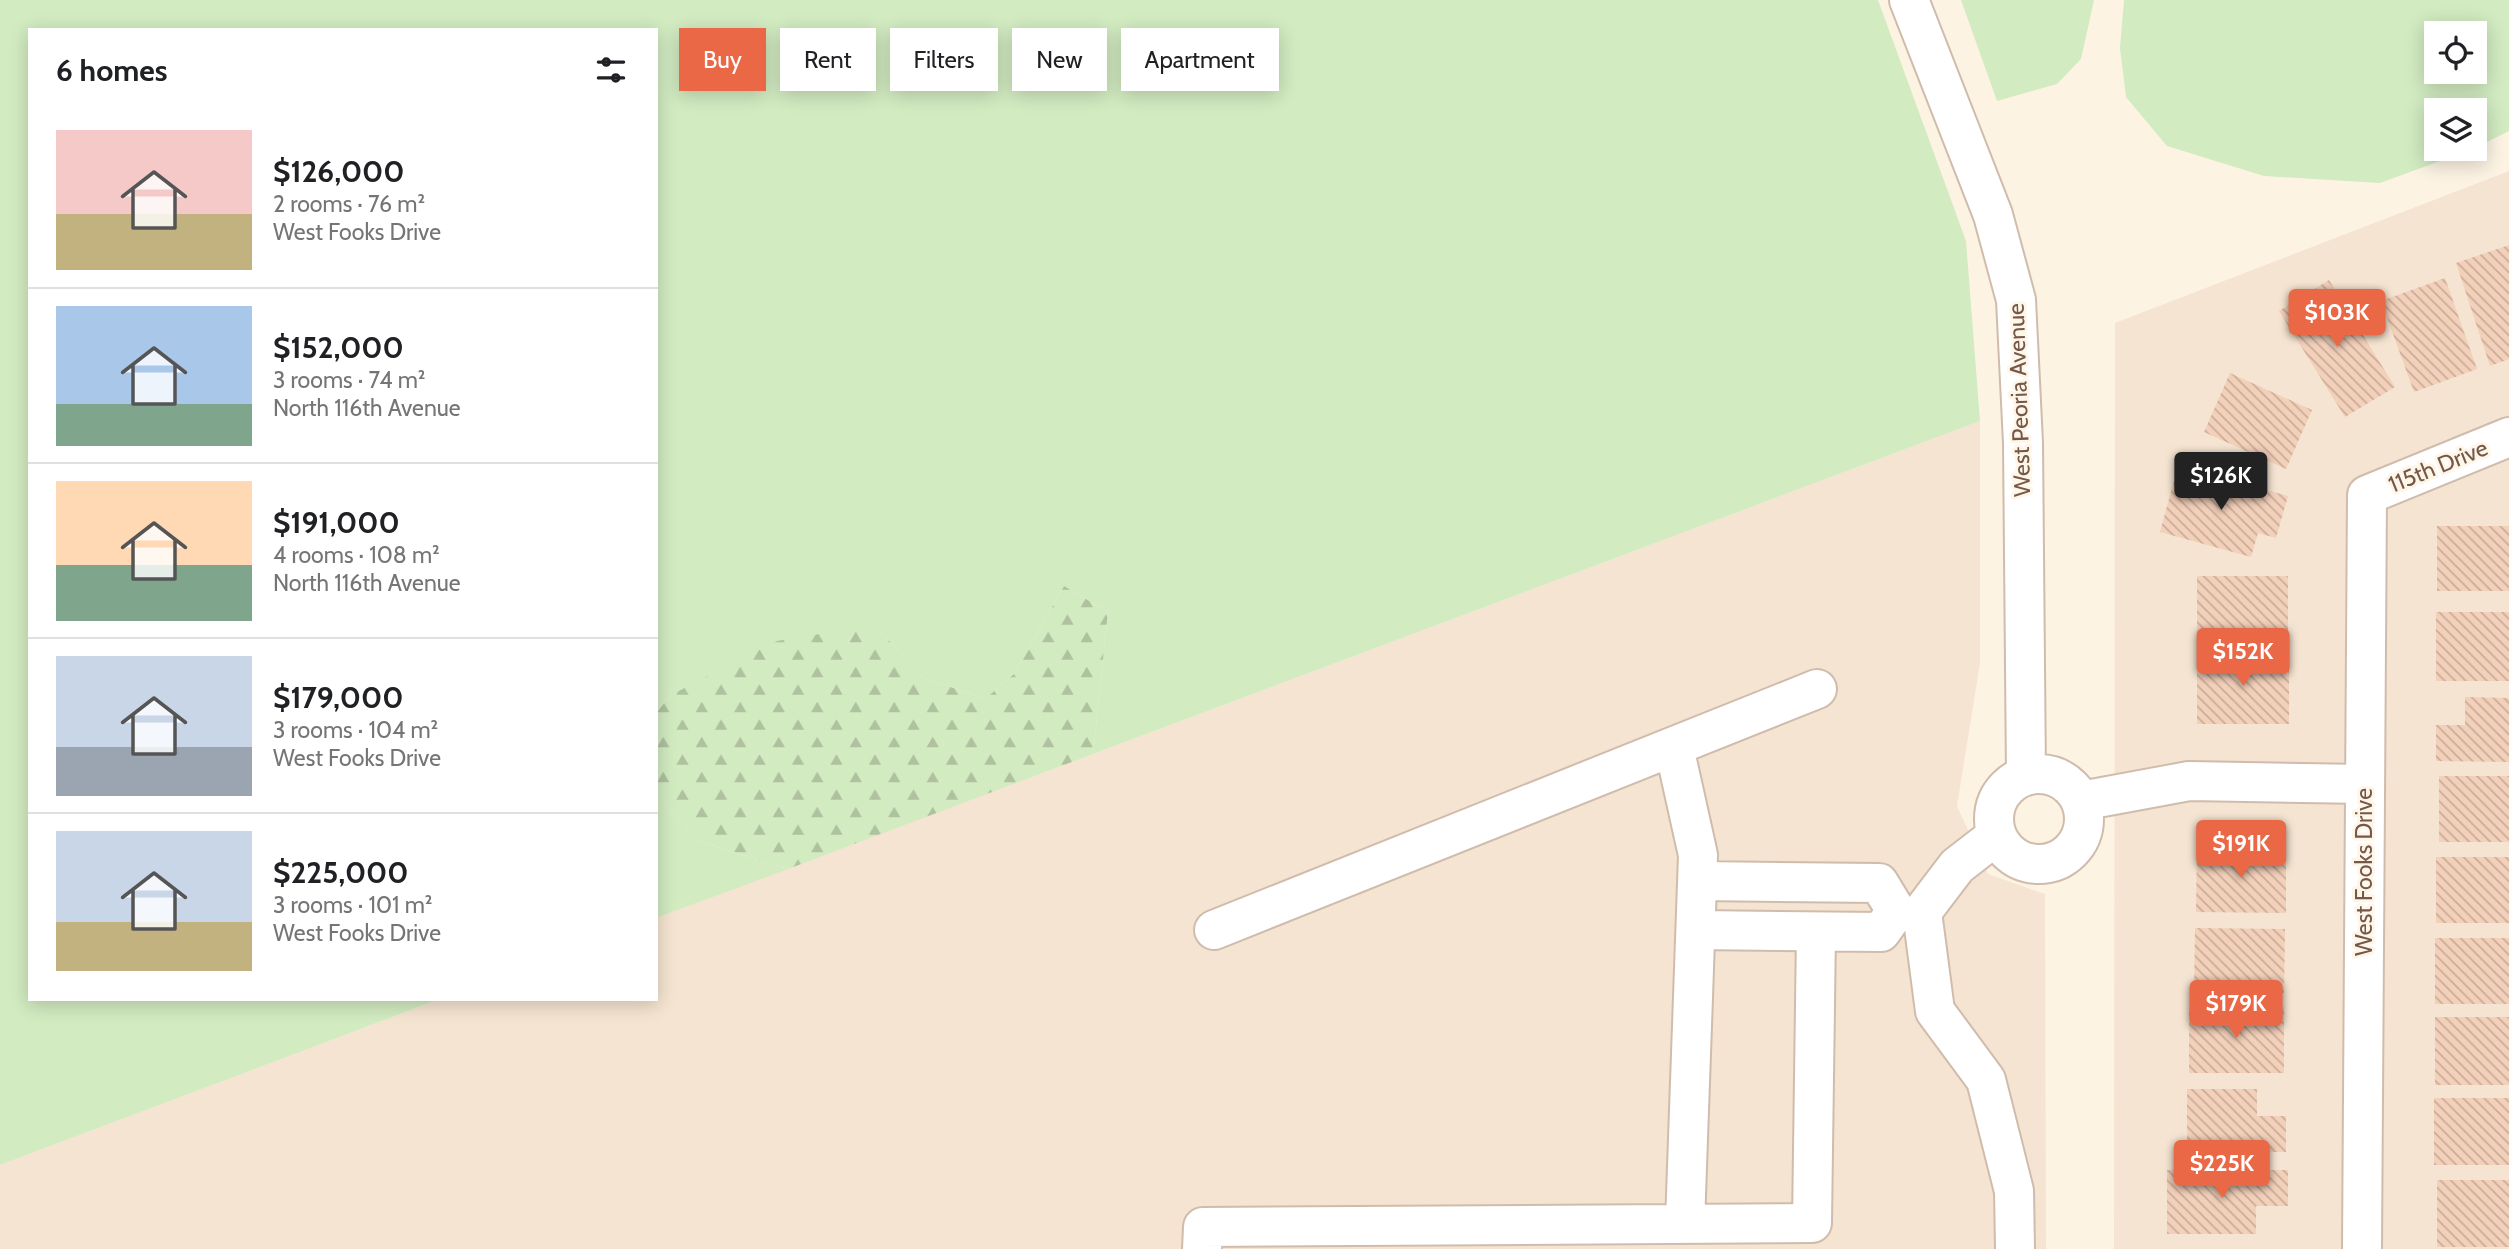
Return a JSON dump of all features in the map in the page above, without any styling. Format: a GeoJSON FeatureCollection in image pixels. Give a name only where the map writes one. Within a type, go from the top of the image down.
{"type":"FeatureCollection","features":[{"type":"Feature","properties":{"kind":"street","name":"West Peoria Avenue"},"geometry":{"type":"LineString","coordinates":[[1909,0],[1993,215],[2016,300],[2023,443],[2026,776]]}},
{"type":"Feature","properties":{"kind":"street","name":"115th Drive"},"geometry":{"type":"LineString","coordinates":[[2367,495],[2509,437]]}},
{"type":"Feature","properties":{"kind":"street","name":"West Fooks Drive"},"geometry":{"type":"LineString","coordinates":[[2362,1249],[2367,495]]}},
{"type":"Feature","properties":{"kind":"street"},"geometry":{"type":"LineString","coordinates":[[1214,930],[1817,689]]}},
{"type":"Feature","properties":{"kind":"street"},"geometry":{"type":"LineString","coordinates":[[1674,747],[1698,855],[1685,1224]]}},
{"type":"Feature","properties":{"kind":"street"},"geometry":{"type":"LineString","coordinates":[[2047,774],[2061,779],[2073,788],[2081,800],[2084,823],[2077,845],[2066,856],[2052,863],[2037,865],[2022,862],[2009,854],[1997,835],[1993,813],[1998,799],[2006,787],[2018,778],[2047,774]]}},
{"type":"Feature","properties":{"kind":"street"},"geometry":{"type":"LineString","coordinates":[[2081,800],[2189,781],[2365,784]]}},
{"type":"Feature","properties":{"kind":"street"},"geometry":{"type":"LineString","coordinates":[[1696,930],[1881,932],[1909,912],[1957,866],[1997,835]]}},
{"type":"Feature","properties":{"kind":"street"},"geometry":{"type":"LineString","coordinates":[[1698,881],[1879,883],[1909,912],[1935,1012],[1986,1080],[2014,1191],[2015,1249]]}},
{"type":"Feature","properties":{"kind":"street"},"geometry":{"type":"LineString","coordinates":[[1202,1249],[1203,1227],[1812,1223],[1816,932]]}},
{"type":"Feature","properties":{"kind":"shaded area"},"geometry":{"type":"Polygon","coordinates":[[[2509,171],[2509,1249],[2114,1249],[2115,323],[2509,171]]]}},
{"type":"Feature","properties":{"kind":"shaded area"},"geometry":{"type":"Polygon","coordinates":[[[1980,421],[1980,663],[1957,806],[1988,874],[2045,894],[2046,1249],[0,1249],[0,1165],[435,1001],[658,1001],[658,917],[1980,421]]]}},
{"type":"Feature","properties":{"kind":"green space"},"geometry":{"type":"Polygon","coordinates":[[[0,0],[1878,0],[1966,241],[1980,421],[1093,754],[1108,612],[1064,586],[1014,674],[985,699],[922,677],[875,625],[671,695],[658,711],[658,28],[28,28],[28,1001],[435,1001],[0,1165],[0,0]]]}},
{"type":"Feature","properties":{"kind":"green space"},"geometry":{"type":"Polygon","coordinates":[[[1961,0],[2094,0],[2081,59],[2057,84],[1997,101],[1961,0]]]}},
{"type":"Feature","properties":{"kind":"green space"},"geometry":{"type":"Polygon","coordinates":[[[2124,0],[2509,0],[2509,131],[2487,142],[2487,98],[2424,98],[2424,161],[2440,161],[2380,183],[2264,176],[2167,146],[2126,97],[2120,48],[2124,0]]]}},
{"type":"Feature","properties":{"kind":"green space"},"geometry":{"type":"Polygon","coordinates":[[[1064,586],[1108,612],[1093,754],[788,869],[699,841],[658,797],[658,711],[671,695],[777,641],[875,625],[922,677],[985,699],[1014,674],[1064,586]]]}},
{"type":"Feature","properties":{"kind":"green space"},"geometry":{"type":"Polygon","coordinates":[[[658,797],[699,841],[788,869],[658,917],[658,797]]]}},
{"type":"Feature","properties":{"kind":"building"},"geometry":{"type":"Polygon","coordinates":[[[2509,245],[2509,359],[2490,366],[2456,263],[2509,245]]]}},
{"type":"Feature","properties":{"kind":"building"},"geometry":{"type":"Polygon","coordinates":[[[2445,278],[2477,369],[2414,392],[2381,301],[2445,278]]]}},
{"type":"Feature","properties":{"kind":"building"},"geometry":{"type":"Polygon","coordinates":[[[2329,280],[2395,387],[2345,417],[2279,311],[2329,280]]]}},
{"type":"Feature","properties":{"kind":"building"},"geometry":{"type":"Polygon","coordinates":[[[2230,373],[2312,410],[2286,469],[2204,432],[2230,373]]]}},
{"type":"Feature","properties":{"kind":"building"},"geometry":{"type":"Polygon","coordinates":[[[2178,466],[2288,496],[2276,538],[2258,533],[2251,557],[2160,532],[2178,466]]]}},
{"type":"Feature","properties":{"kind":"building"},"geometry":{"type":"Polygon","coordinates":[[[2437,526],[2509,526],[2509,591],[2437,591],[2437,526]]]}},
{"type":"Feature","properties":{"kind":"building"},"geometry":{"type":"Polygon","coordinates":[[[2197,576],[2288,576],[2288,640],[2197,640],[2197,576]]]}},
{"type":"Feature","properties":{"kind":"building"},"geometry":{"type":"Polygon","coordinates":[[[2436,612],[2509,612],[2509,681],[2436,681],[2436,612]]]}},
{"type":"Feature","properties":{"kind":"building"},"geometry":{"type":"Polygon","coordinates":[[[2197,653],[2289,653],[2289,724],[2197,724],[2197,653]]]}},
{"type":"Feature","properties":{"kind":"building"},"geometry":{"type":"Polygon","coordinates":[[[2465,697],[2509,698],[2509,762],[2436,761],[2436,725],[2465,725],[2465,697]]]}},
{"type":"Feature","properties":{"kind":"building"},"geometry":{"type":"Polygon","coordinates":[[[2439,776],[2509,776],[2509,842],[2439,842],[2439,776]]]}},
{"type":"Feature","properties":{"kind":"building"},"geometry":{"type":"Polygon","coordinates":[[[2197,846],[2286,847],[2286,913],[2196,912],[2197,846]]]}},
{"type":"Feature","properties":{"kind":"building"},"geometry":{"type":"Polygon","coordinates":[[[2436,857],[2509,857],[2509,923],[2436,923],[2436,857]]]}},
{"type":"Feature","properties":{"kind":"building"},"geometry":{"type":"Polygon","coordinates":[[[2195,928],[2285,929],[2284,993],[2194,992],[2195,928]]]}},
{"type":"Feature","properties":{"kind":"building"},"geometry":{"type":"Polygon","coordinates":[[[2435,938],[2509,938],[2509,1004],[2435,1004],[2435,938]]]}},
{"type":"Feature","properties":{"kind":"building"},"geometry":{"type":"Polygon","coordinates":[[[2189,1007],[2284,1007],[2284,1073],[2189,1073],[2189,1007]]]}},
{"type":"Feature","properties":{"kind":"building"},"geometry":{"type":"Polygon","coordinates":[[[2435,1017],[2509,1017],[2509,1085],[2435,1085],[2435,1017]]]}},
{"type":"Feature","properties":{"kind":"building"},"geometry":{"type":"Polygon","coordinates":[[[2187,1089],[2257,1089],[2257,1116],[2286,1116],[2286,1152],[2187,1152],[2187,1089]]]}},
{"type":"Feature","properties":{"kind":"building"},"geometry":{"type":"Polygon","coordinates":[[[2434,1098],[2509,1098],[2509,1165],[2434,1165],[2434,1098]]]}},
{"type":"Feature","properties":{"kind":"building"},"geometry":{"type":"Polygon","coordinates":[[[2167,1170],[2288,1170],[2288,1206],[2256,1206],[2256,1234],[2167,1234],[2167,1170]]]}},
{"type":"Feature","properties":{"kind":"building"},"geometry":{"type":"Polygon","coordinates":[[[2437,1180],[2509,1180],[2509,1247],[2437,1247],[2437,1180]]]}}]}
